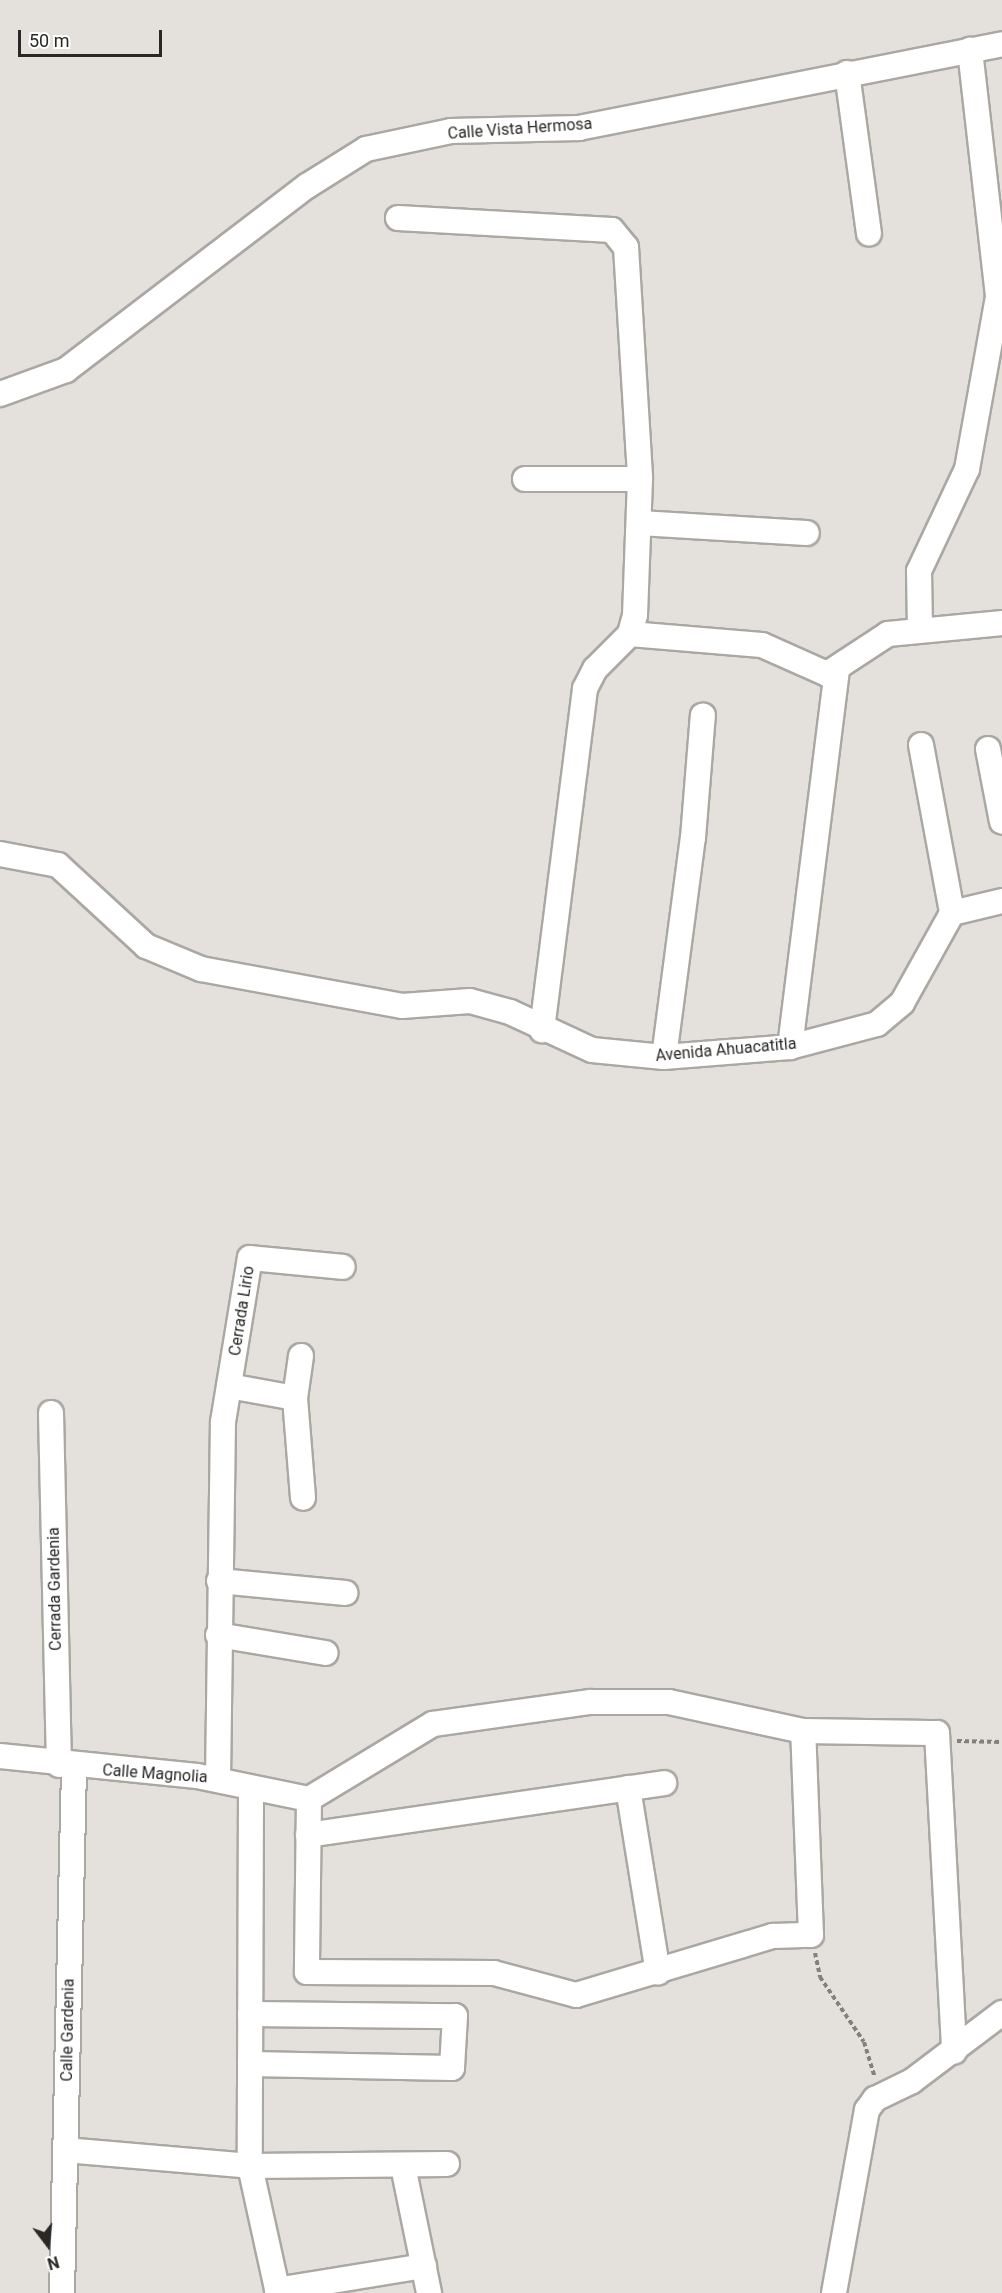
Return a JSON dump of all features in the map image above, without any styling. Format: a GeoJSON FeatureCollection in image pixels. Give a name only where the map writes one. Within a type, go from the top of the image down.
{"type":"FeatureCollection","features":[{"type":"Feature","properties":{"kind":"street","name":"Calle Vista Hermosa"},"geometry":{"type":"LineString","coordinates":[[0,394],[66,370],[307,186],[366,149],[452,131],[579,128],[847,72],[1002,44]]}},
{"type":"Feature","properties":{"kind":"street"},"geometry":{"type":"LineString","coordinates":[[920,628],[919,571],[967,469],[998,296],[970,51]]}},
{"type":"Feature","properties":{"kind":"street"},"geometry":{"type":"LineString","coordinates":[[847,72],[868,234]]}},
{"type":"Feature","properties":{"kind":"street"},"geometry":{"type":"LineString","coordinates":[[398,218],[612,230],[620,236],[626,246],[640,479],[639,523],[630,634],[595,669],[585,689],[542,1030]]}},
{"type":"Feature","properties":{"kind":"street"},"geometry":{"type":"LineString","coordinates":[[525,479],[640,479]]}},
{"type":"Feature","properties":{"kind":"street"},"geometry":{"type":"LineString","coordinates":[[639,523],[807,533]]}},
{"type":"Feature","properties":{"kind":"street"},"geometry":{"type":"LineString","coordinates":[[790,1047],[837,672],[876,639],[920,628],[1002,623]]}},
{"type":"Feature","properties":{"kind":"street"},"geometry":{"type":"LineString","coordinates":[[630,634],[762,645],[817,671],[837,672]]}},
{"type":"Feature","properties":{"kind":"street"},"geometry":{"type":"LineString","coordinates":[[664,1057],[693,838],[703,715]]}},
{"type":"Feature","properties":{"kind":"street"},"geometry":{"type":"LineString","coordinates":[[921,745],[952,913],[1002,901]]}},
{"type":"Feature","properties":{"kind":"street"},"geometry":{"type":"LineString","coordinates":[[988,749],[1002,822]]}},
{"type":"Feature","properties":{"kind":"street","name":"Avenida Ahuacatitla"},"geometry":{"type":"LineString","coordinates":[[0,854],[42,859],[72,874],[146,946],[173,960],[306,992],[386,1004],[470,1001],[510,1012],[542,1030],[592,1050],[664,1057],[790,1047],[863,1029],[890,1016],[952,913]]}},
{"type":"Feature","properties":{"kind":"street","name":"Cerrada Lirio"},"geometry":{"type":"LineString","coordinates":[[218,1779],[219,1581],[229,1386],[250,1258],[343,1267]]}},
{"type":"Feature","properties":{"kind":"street"},"geometry":{"type":"LineString","coordinates":[[301,1356],[296,1398],[303,1498]]}},
{"type":"Feature","properties":{"kind":"street"},"geometry":{"type":"LineString","coordinates":[[229,1386],[296,1398]]}},
{"type":"Feature","properties":{"kind":"street","name":"Cerrada Gardenia"},"geometry":{"type":"LineString","coordinates":[[51,1413],[67,1766]]}},
{"type":"Feature","properties":{"kind":"street"},"geometry":{"type":"LineString","coordinates":[[219,1581],[345,1593]]}},
{"type":"Feature","properties":{"kind":"street"},"geometry":{"type":"LineString","coordinates":[[218,1635],[325,1653]]}},
{"type":"Feature","properties":{"kind":"street"},"geometry":{"type":"LineString","coordinates":[[803,1731],[811,1935],[773,1936],[658,1974],[576,1995],[494,1973],[307,1972],[309,1799],[433,1724],[568,1705],[669,1702],[803,1731],[937,1733],[954,2052]]}},
{"type":"Feature","properties":{"kind":"street","name":"Calle Magnolia"},"geometry":{"type":"LineString","coordinates":[[0,1756],[67,1766],[218,1779],[251,1791],[309,1799]]}},
{"type":"Feature","properties":{"kind":"street","name":"Calle Gardenia"},"geometry":{"type":"LineString","coordinates":[[62,2293],[67,1766]]}},
{"type":"Feature","properties":{"kind":"street"},"geometry":{"type":"LineString","coordinates":[[309,1835],[664,1783]]}},
{"type":"Feature","properties":{"kind":"street"},"geometry":{"type":"LineString","coordinates":[[628,1788],[658,1974]]}},
{"type":"Feature","properties":{"kind":"street"},"geometry":{"type":"LineString","coordinates":[[251,1791],[250,2166],[278,2291],[424,2266]]}},
{"type":"Feature","properties":{"kind":"street"},"geometry":{"type":"LineString","coordinates":[[834,2293],[863,2128],[875,2099],[954,2052],[1002,2013]]}},
{"type":"Feature","properties":{"kind":"street"},"geometry":{"type":"LineString","coordinates":[[250,2014],[455,2016],[452,2068],[250,2064]]}},
{"type":"Feature","properties":{"kind":"street"},"geometry":{"type":"LineString","coordinates":[[65,2151],[250,2166],[447,2164]]}},
{"type":"Feature","properties":{"kind":"street"},"geometry":{"type":"LineString","coordinates":[[403,2166],[429,2293]]}},
{"type":"Feature","properties":{"kind":"path"},"geometry":{"type":"LineString","coordinates":[[937,1733],[961,1743],[1002,1742]]}},
{"type":"Feature","properties":{"kind":"path"},"geometry":{"type":"LineString","coordinates":[[811,1935],[820,1977],[864,2042],[876,2081],[875,2099]]}}]}
